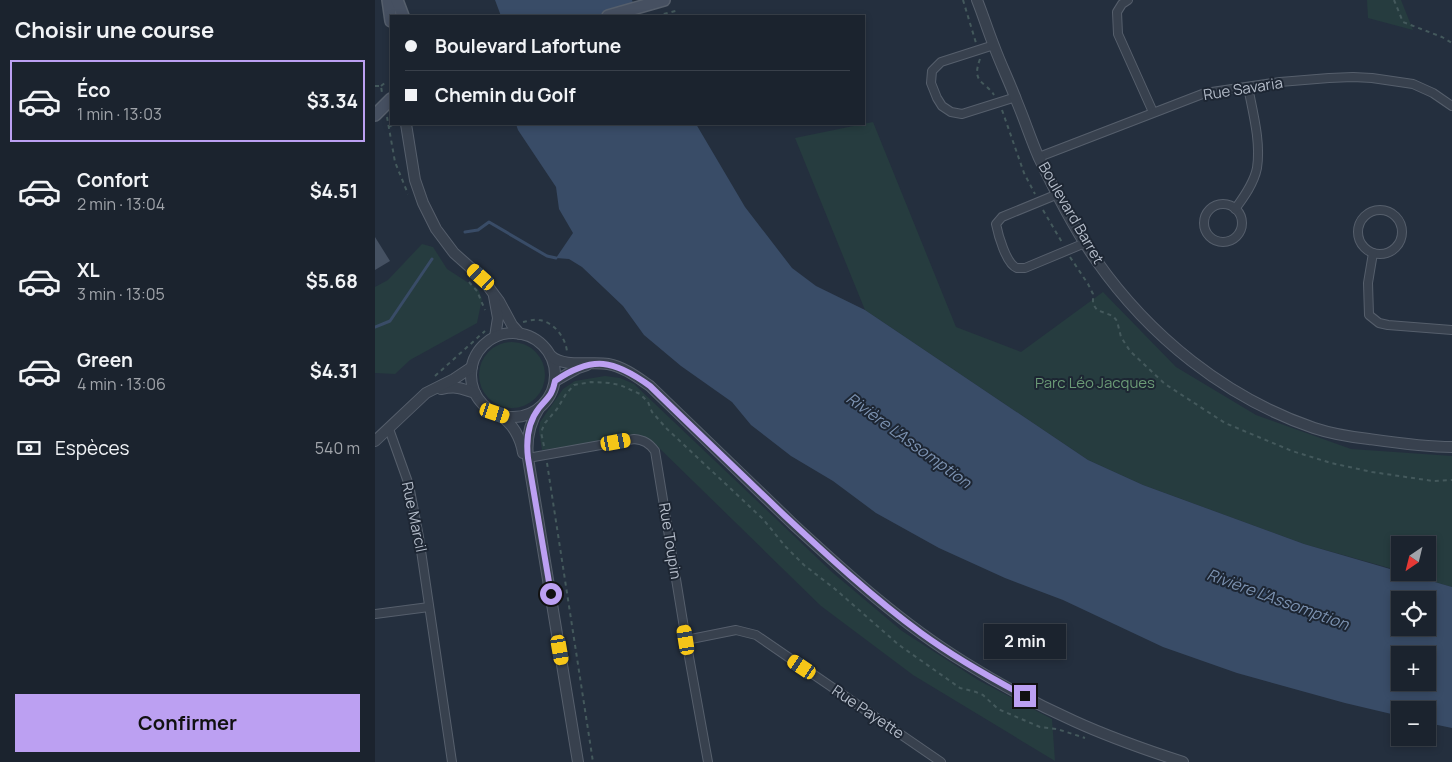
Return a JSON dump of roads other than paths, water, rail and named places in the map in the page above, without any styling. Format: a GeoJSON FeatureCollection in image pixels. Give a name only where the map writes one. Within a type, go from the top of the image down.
{"type":"FeatureCollection","features":[{"type":"Feature","properties":{"kind":"main road"},"geometry":{"type":"LineString","coordinates":[[388,0],[390,15]]}},
{"type":"Feature","properties":{"kind":"main road"},"geometry":{"type":"LineString","coordinates":[[397,0],[403,15]]}},
{"type":"Feature","properties":{"kind":"main road"},"geometry":{"type":"LineString","coordinates":[[612,15],[665,0]]}},
{"type":"Feature","properties":{"kind":"main road"},"geometry":{"type":"LineString","coordinates":[[375,115],[387,96]]}},
{"type":"Feature","properties":{"kind":"street","name":"Boulevard Barret"},"geometry":{"type":"LineString","coordinates":[[977,0],[993,45],[1016,97],[1039,157],[1085,242],[1117,288],[1176,349],[1247,398],[1285,417],[1347,436],[1452,448]]}},
{"type":"Feature","properties":{"kind":"street"},"geometry":{"type":"LineString","coordinates":[[1128,0],[1122,4],[1117,12],[1118,34],[1153,112]]}},
{"type":"Feature","properties":{"kind":"street"},"geometry":{"type":"LineString","coordinates":[[993,45],[941,62],[932,71],[931,83],[934,90],[942,106],[951,112],[962,114],[1016,97]]}},
{"type":"Feature","properties":{"kind":"street","name":"Rue Savaria"},"geometry":{"type":"LineString","coordinates":[[1039,157],[1205,93],[1280,82],[1329,78],[1372,78],[1413,84],[1433,93],[1452,106]]}},
{"type":"Feature","properties":{"kind":"street"},"geometry":{"type":"LineString","coordinates":[[1235,209],[1252,183],[1257,168],[1258,145],[1249,87]]}},
{"type":"Feature","properties":{"kind":"street"},"geometry":{"type":"LineString","coordinates":[[406,125],[415,180],[423,203],[436,229],[455,253],[481,277],[499,301],[512,325],[544,345],[551,356],[555,368],[553,392],[539,408],[529,414],[518,417],[506,417],[495,413]]}},
{"type":"Feature","properties":{"kind":"street"},"geometry":{"type":"LineString","coordinates":[[1058,194],[1002,217],[995,224],[1008,258],[1018,268],[1025,268],[1085,242]]}},
{"type":"Feature","properties":{"kind":"street"},"geometry":{"type":"LineString","coordinates":[[1224,204],[1235,209],[1241,219],[1240,230],[1237,235],[1233,239],[1221,242],[1211,238],[1205,228],[1205,216],[1209,211],[1218,205],[1224,204]]}},
{"type":"Feature","properties":{"kind":"street"},"geometry":{"type":"LineString","coordinates":[[1372,211],[1387,211],[1398,219],[1403,232],[1401,239],[1393,250],[1380,254],[1373,253],[1361,243],[1359,236],[1361,221],[1365,215],[1372,211]]}},
{"type":"Feature","properties":{"kind":"street"},"geometry":{"type":"LineString","coordinates":[[1373,253],[1368,283],[1369,315],[1379,323],[1388,325],[1452,330]]}},
{"type":"Feature","properties":{"kind":"street"},"geometry":{"type":"LineString","coordinates":[[494,295],[498,318],[495,337]]}},
{"type":"Feature","properties":{"kind":"street"},"geometry":{"type":"LineString","coordinates":[[519,328],[487,342],[475,358],[471,380],[475,393],[483,405],[509,422],[522,444],[542,566],[547,576]]}},
{"type":"Feature","properties":{"kind":"street"},"geometry":{"type":"LineString","coordinates":[[551,356],[559,361],[609,364],[636,376],[650,386],[835,563],[922,634],[963,662],[1074,721],[1183,762]]}},
{"type":"Feature","properties":{"kind":"street"},"geometry":{"type":"LineString","coordinates":[[555,381],[578,368],[590,364]]}},
{"type":"Feature","properties":{"kind":"street"},"geometry":{"type":"LineString","coordinates":[[375,441],[426,393],[454,379],[472,367]]}},
{"type":"Feature","properties":{"kind":"street"},"geometry":{"type":"LineString","coordinates":[[426,393],[452,387],[475,393]]}},
{"type":"Feature","properties":{"kind":"street"},"geometry":{"type":"LineString","coordinates":[[539,408],[528,433],[527,449],[578,762]]}},
{"type":"Feature","properties":{"kind":"street","name":"Rue Marcil"},"geometry":{"type":"LineString","coordinates":[[389,429],[409,484],[419,537],[452,762]]}},
{"type":"Feature","properties":{"kind":"street","name":"Rue Toupin"},"geometry":{"type":"LineString","coordinates":[[528,458],[634,439],[643,440],[655,451],[708,762]]}},
{"type":"Feature","properties":{"kind":"street"},"geometry":{"type":"LineString","coordinates":[[375,614],[429,607]]}},
{"type":"Feature","properties":{"kind":"street","name":"Rue Payette"},"geometry":{"type":"LineString","coordinates":[[686,640],[736,630],[756,635],[941,762]]}},
{"type":"Feature","properties":{"kind":"water"},"geometry":{"type":"Polygon","coordinates":[[[495,0],[632,0],[638,15],[501,15],[495,0]]]}},
{"type":"Feature","properties":{"kind":"water","name":"Rivière L'Assomption"},"geometry":{"type":"Polygon","coordinates":[[[516,125],[697,125],[745,207],[792,268],[816,286],[865,310],[1088,460],[1143,485],[1304,544],[1391,569],[1391,581],[1431,581],[1452,587],[1452,728],[1436,725],[1436,701],[1391,701],[1391,714],[1237,673],[1163,647],[1063,600],[1005,578],[939,548],[876,513],[833,481],[791,456],[751,425],[732,402],[681,366],[644,335],[623,306],[582,267],[569,259],[556,258],[573,233],[559,209],[556,187],[516,125]]]}},
{"type":"Feature","properties":{"kind":"waterway"},"geometry":{"type":"LineString","coordinates":[[465,232],[478,230],[489,222],[547,256],[556,258]]}},
{"type":"Feature","properties":{"kind":"waterway"},"geometry":{"type":"LineString","coordinates":[[375,327],[390,321],[432,259]]}},
{"type":"Feature","properties":{"kind":"park label","name":"Parc Léo Jacques"},"geometry":{"type":"Point","coordinates":[1095,383]}}]}
